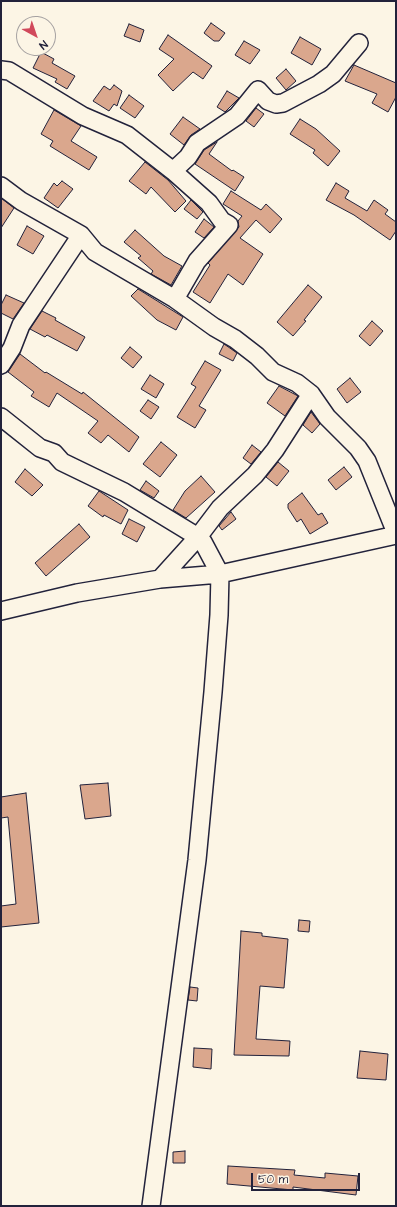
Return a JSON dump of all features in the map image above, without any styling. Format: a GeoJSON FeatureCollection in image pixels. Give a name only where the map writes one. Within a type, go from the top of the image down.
{"type":"FeatureCollection","features":[{"type":"Feature","properties":{"kind":"street"},"geometry":{"type":"LineString","coordinates":[[173,171],[188,157],[196,142],[237,116],[258,90],[268,101],[276,104],[283,103],[320,84],[333,74],[359,43]]}},
{"type":"Feature","properties":{"kind":"street"},"geometry":{"type":"LineString","coordinates":[[1,70],[9,71],[83,116],[127,135],[173,171],[209,203],[222,220],[228,224],[197,260],[174,299]]}},
{"type":"Feature","properties":{"kind":"street"},"geometry":{"type":"LineString","coordinates":[[1,186],[21,201],[81,235],[95,252],[174,299],[240,343],[257,356],[273,372],[297,383],[311,394],[327,417],[358,448],[367,461],[396,534],[220,574],[160,579],[77,593],[1,611]]}},
{"type":"Feature","properties":{"kind":"street"},"geometry":{"type":"LineString","coordinates":[[1,366],[12,348],[21,325],[81,235]]}},
{"type":"Feature","properties":{"kind":"street"},"geometry":{"type":"LineString","coordinates":[[160,579],[198,537],[220,508],[255,475],[274,450],[311,394]]}},
{"type":"Feature","properties":{"kind":"street"},"geometry":{"type":"LineString","coordinates":[[1,417],[40,448],[54,453],[62,462],[124,492],[198,537],[203,542],[220,574],[214,692],[197,860],[151,1206]]}},
{"type":"Feature","properties":{"kind":"building"},"geometry":{"type":"Polygon","coordinates":[[[211,23],[225,33],[219,41],[214,41],[204,33],[211,23]]]}},
{"type":"Feature","properties":{"kind":"building"},"geometry":{"type":"Polygon","coordinates":[[[129,24],[144,30],[140,42],[124,36],[129,24]]]}},
{"type":"Feature","properties":{"kind":"building"},"geometry":{"type":"Polygon","coordinates":[[[168,35],[212,66],[203,79],[193,72],[173,91],[158,75],[174,59],[159,49],[168,35]]]}},
{"type":"Feature","properties":{"kind":"building"},"geometry":{"type":"Polygon","coordinates":[[[300,37],[321,49],[312,65],[291,53],[300,37]]]}},
{"type":"Feature","properties":{"kind":"building"},"geometry":{"type":"Polygon","coordinates":[[[244,41],[260,50],[250,64],[235,55],[244,41]]]}},
{"type":"Feature","properties":{"kind":"building"},"geometry":{"type":"Polygon","coordinates":[[[39,56],[48,56],[54,59],[52,63],[75,76],[67,89],[55,82],[57,79],[33,68],[39,56]]]}},
{"type":"Feature","properties":{"kind":"building"},"geometry":{"type":"Polygon","coordinates":[[[354,65],[396,83],[396,97],[388,112],[372,103],[377,94],[345,81],[354,65]]]}},
{"type":"Feature","properties":{"kind":"building"},"geometry":{"type":"Polygon","coordinates":[[[286,69],[296,81],[286,90],[276,78],[286,69]]]}},
{"type":"Feature","properties":{"kind":"building"},"geometry":{"type":"Polygon","coordinates":[[[114,85],[122,91],[117,106],[114,104],[109,111],[93,101],[104,86],[110,90],[114,85]]]}},
{"type":"Feature","properties":{"kind":"building"},"geometry":{"type":"Polygon","coordinates":[[[227,91],[239,98],[225,112],[217,107],[227,91]]]}},
{"type":"Feature","properties":{"kind":"building"},"geometry":{"type":"Polygon","coordinates":[[[129,95],[144,106],[135,118],[120,108],[129,95]]]}},
{"type":"Feature","properties":{"kind":"building"},"geometry":{"type":"Polygon","coordinates":[[[256,108],[264,114],[254,127],[246,121],[256,108]]]}},
{"type":"Feature","properties":{"kind":"building"},"geometry":{"type":"Polygon","coordinates":[[[54,110],[81,126],[71,141],[97,157],[89,170],[50,146],[53,141],[41,134],[54,110]]]}},
{"type":"Feature","properties":{"kind":"building"},"geometry":{"type":"Polygon","coordinates":[[[183,117],[200,129],[191,135],[184,145],[170,134],[183,117]]]}},
{"type":"Feature","properties":{"kind":"building"},"geometry":{"type":"Polygon","coordinates":[[[300,119],[316,129],[340,151],[328,166],[313,153],[315,150],[290,134],[300,119]]]}},
{"type":"Feature","properties":{"kind":"building"},"geometry":{"type":"Polygon","coordinates":[[[217,142],[209,154],[232,171],[233,170],[244,177],[235,191],[195,164],[204,150],[217,142]]]}},
{"type":"Feature","properties":{"kind":"building"},"geometry":{"type":"Polygon","coordinates":[[[145,162],[168,180],[186,201],[175,212],[151,187],[146,194],[129,181],[145,162]]]}},
{"type":"Feature","properties":{"kind":"building"},"geometry":{"type":"Polygon","coordinates":[[[62,181],[73,189],[58,208],[44,198],[54,183],[57,186],[62,181]]]}},
{"type":"Feature","properties":{"kind":"building"},"geometry":{"type":"Polygon","coordinates":[[[336,183],[349,191],[345,198],[367,211],[374,200],[388,210],[385,214],[396,222],[396,231],[390,240],[354,215],[326,200],[336,183]]]}},
{"type":"Feature","properties":{"kind":"building"},"geometry":{"type":"Polygon","coordinates":[[[231,191],[261,210],[266,204],[282,219],[270,233],[256,220],[240,238],[263,254],[243,285],[228,274],[210,303],[193,292],[210,265],[208,263],[239,227],[238,221],[242,216],[223,204],[231,191]]]}},
{"type":"Feature","properties":{"kind":"building"},"geometry":{"type":"Polygon","coordinates":[[[1,198],[14,208],[1,228],[1,198]]]}},
{"type":"Feature","properties":{"kind":"building"},"geometry":{"type":"Polygon","coordinates":[[[191,200],[203,212],[197,219],[184,209],[191,200]]]}},
{"type":"Feature","properties":{"kind":"building"},"geometry":{"type":"Polygon","coordinates":[[[204,219],[214,227],[204,238],[195,232],[204,219]]]}},
{"type":"Feature","properties":{"kind":"building"},"geometry":{"type":"Polygon","coordinates":[[[27,226],[44,236],[33,254],[17,245],[27,226]]]}},
{"type":"Feature","properties":{"kind":"building"},"geometry":{"type":"Polygon","coordinates":[[[135,230],[164,256],[182,266],[171,285],[151,274],[153,271],[138,258],[141,256],[124,242],[135,230]]]}},
{"type":"Feature","properties":{"kind":"building"},"geometry":{"type":"Polygon","coordinates":[[[308,285],[322,297],[304,320],[306,321],[293,336],[277,322],[308,285]]]}},
{"type":"Feature","properties":{"kind":"building"},"geometry":{"type":"Polygon","coordinates":[[[138,289],[183,317],[176,330],[157,320],[131,296],[138,289]]]}},
{"type":"Feature","properties":{"kind":"building"},"geometry":{"type":"Polygon","coordinates":[[[6,295],[24,303],[13,319],[1,313],[1,305],[6,295]]]}},
{"type":"Feature","properties":{"kind":"building"},"geometry":{"type":"Polygon","coordinates":[[[42,311],[56,318],[55,320],[85,337],[77,351],[47,335],[45,337],[30,329],[42,311]]]}},
{"type":"Feature","properties":{"kind":"building"},"geometry":{"type":"Polygon","coordinates":[[[372,321],[383,331],[370,346],[359,336],[372,321]]]}},
{"type":"Feature","properties":{"kind":"building"},"geometry":{"type":"Polygon","coordinates":[[[224,344],[237,353],[233,361],[219,354],[224,344]]]}},
{"type":"Feature","properties":{"kind":"building"},"geometry":{"type":"Polygon","coordinates":[[[130,347],[142,357],[133,368],[121,358],[130,347]]]}},
{"type":"Feature","properties":{"kind":"building"},"geometry":{"type":"Polygon","coordinates":[[[20,354],[45,373],[46,372],[82,394],[83,392],[139,437],[129,452],[108,435],[101,443],[88,433],[98,421],[57,393],[49,407],[31,396],[34,392],[8,372],[20,354]]]}},
{"type":"Feature","properties":{"kind":"building"},"geometry":{"type":"Polygon","coordinates":[[[205,361],[221,370],[199,406],[206,410],[195,428],[177,417],[196,387],[191,384],[205,361]]]}},
{"type":"Feature","properties":{"kind":"building"},"geometry":{"type":"Polygon","coordinates":[[[150,375],[164,384],[156,398],[141,389],[150,375]]]}},
{"type":"Feature","properties":{"kind":"building"},"geometry":{"type":"Polygon","coordinates":[[[350,378],[361,392],[347,403],[337,389],[350,378]]]}},
{"type":"Feature","properties":{"kind":"building"},"geometry":{"type":"Polygon","coordinates":[[[279,386],[298,396],[285,416],[267,403],[279,386]]]}},
{"type":"Feature","properties":{"kind":"building"},"geometry":{"type":"Polygon","coordinates":[[[148,400],[159,407],[151,419],[140,411],[148,400]]]}},
{"type":"Feature","properties":{"kind":"building"},"geometry":{"type":"Polygon","coordinates":[[[311,412],[320,424],[312,433],[303,425],[311,412]]]}},
{"type":"Feature","properties":{"kind":"building"},"geometry":{"type":"Polygon","coordinates":[[[161,442],[177,455],[160,477],[143,464],[161,442]]]}},
{"type":"Feature","properties":{"kind":"building"},"geometry":{"type":"Polygon","coordinates":[[[252,445],[261,452],[251,464],[243,458],[252,445]]]}},
{"type":"Feature","properties":{"kind":"building"},"geometry":{"type":"Polygon","coordinates":[[[278,462],[289,471],[277,486],[266,477],[278,462]]]}},
{"type":"Feature","properties":{"kind":"building"},"geometry":{"type":"Polygon","coordinates":[[[344,467],[352,477],[336,490],[328,480],[344,467]]]}},
{"type":"Feature","properties":{"kind":"building"},"geometry":{"type":"Polygon","coordinates":[[[25,469],[43,485],[32,496],[15,482],[25,469]]]}},
{"type":"Feature","properties":{"kind":"building"},"geometry":{"type":"Polygon","coordinates":[[[201,476],[215,492],[186,518],[173,510],[185,491],[201,476]]]}},
{"type":"Feature","properties":{"kind":"building"},"geometry":{"type":"Polygon","coordinates":[[[146,481],[159,491],[154,498],[140,490],[146,481]]]}},
{"type":"Feature","properties":{"kind":"building"},"geometry":{"type":"Polygon","coordinates":[[[99,491],[128,510],[121,524],[104,515],[103,517],[88,506],[99,491]]]}},
{"type":"Feature","properties":{"kind":"building"},"geometry":{"type":"Polygon","coordinates":[[[302,493],[318,515],[322,513],[328,523],[310,534],[301,519],[297,522],[288,508],[288,504],[302,493]]]}},
{"type":"Feature","properties":{"kind":"building"},"geometry":{"type":"Polygon","coordinates":[[[231,512],[236,519],[222,530],[219,526],[231,512]]]}},
{"type":"Feature","properties":{"kind":"building"},"geometry":{"type":"Polygon","coordinates":[[[129,519],[145,527],[137,542],[122,534],[129,519]]]}},
{"type":"Feature","properties":{"kind":"building"},"geometry":{"type":"Polygon","coordinates":[[[79,524],[90,537],[46,576],[35,563],[79,524]]]}},
{"type":"Feature","properties":{"kind":"building"},"geometry":{"type":"Polygon","coordinates":[[[108,783],[111,816],[85,819],[80,785],[108,783]]]}},
{"type":"Feature","properties":{"kind":"building"},"geometry":{"type":"Polygon","coordinates":[[[26,793],[39,923],[1,927],[1,906],[16,904],[8,817],[1,818],[1,797],[26,793]]]}},
{"type":"Feature","properties":{"kind":"building"},"geometry":{"type":"Polygon","coordinates":[[[299,920],[310,921],[309,932],[298,931],[299,920]]]}},
{"type":"Feature","properties":{"kind":"building"},"geometry":{"type":"Polygon","coordinates":[[[241,931],[262,933],[262,936],[288,939],[284,988],[260,986],[256,1039],[290,1041],[289,1056],[234,1055],[241,931]]]}},
{"type":"Feature","properties":{"kind":"building"},"geometry":{"type":"Polygon","coordinates":[[[190,987],[198,988],[197,1001],[188,1000],[190,987]]]}},
{"type":"Feature","properties":{"kind":"building"},"geometry":{"type":"Polygon","coordinates":[[[194,1048],[212,1049],[211,1069],[193,1067],[194,1048]]]}},
{"type":"Feature","properties":{"kind":"building"},"geometry":{"type":"Polygon","coordinates":[[[360,1051],[388,1054],[386,1080],[357,1078],[360,1051]]]}},
{"type":"Feature","properties":{"kind":"building"},"geometry":{"type":"Polygon","coordinates":[[[185,1151],[185,1163],[173,1163],[173,1152],[185,1151]]]}},
{"type":"Feature","properties":{"kind":"building"},"geometry":{"type":"Polygon","coordinates":[[[228,1166],[295,1170],[294,1175],[325,1178],[325,1173],[358,1176],[356,1195],[293,1187],[293,1190],[227,1184],[228,1166]]]}}]}
